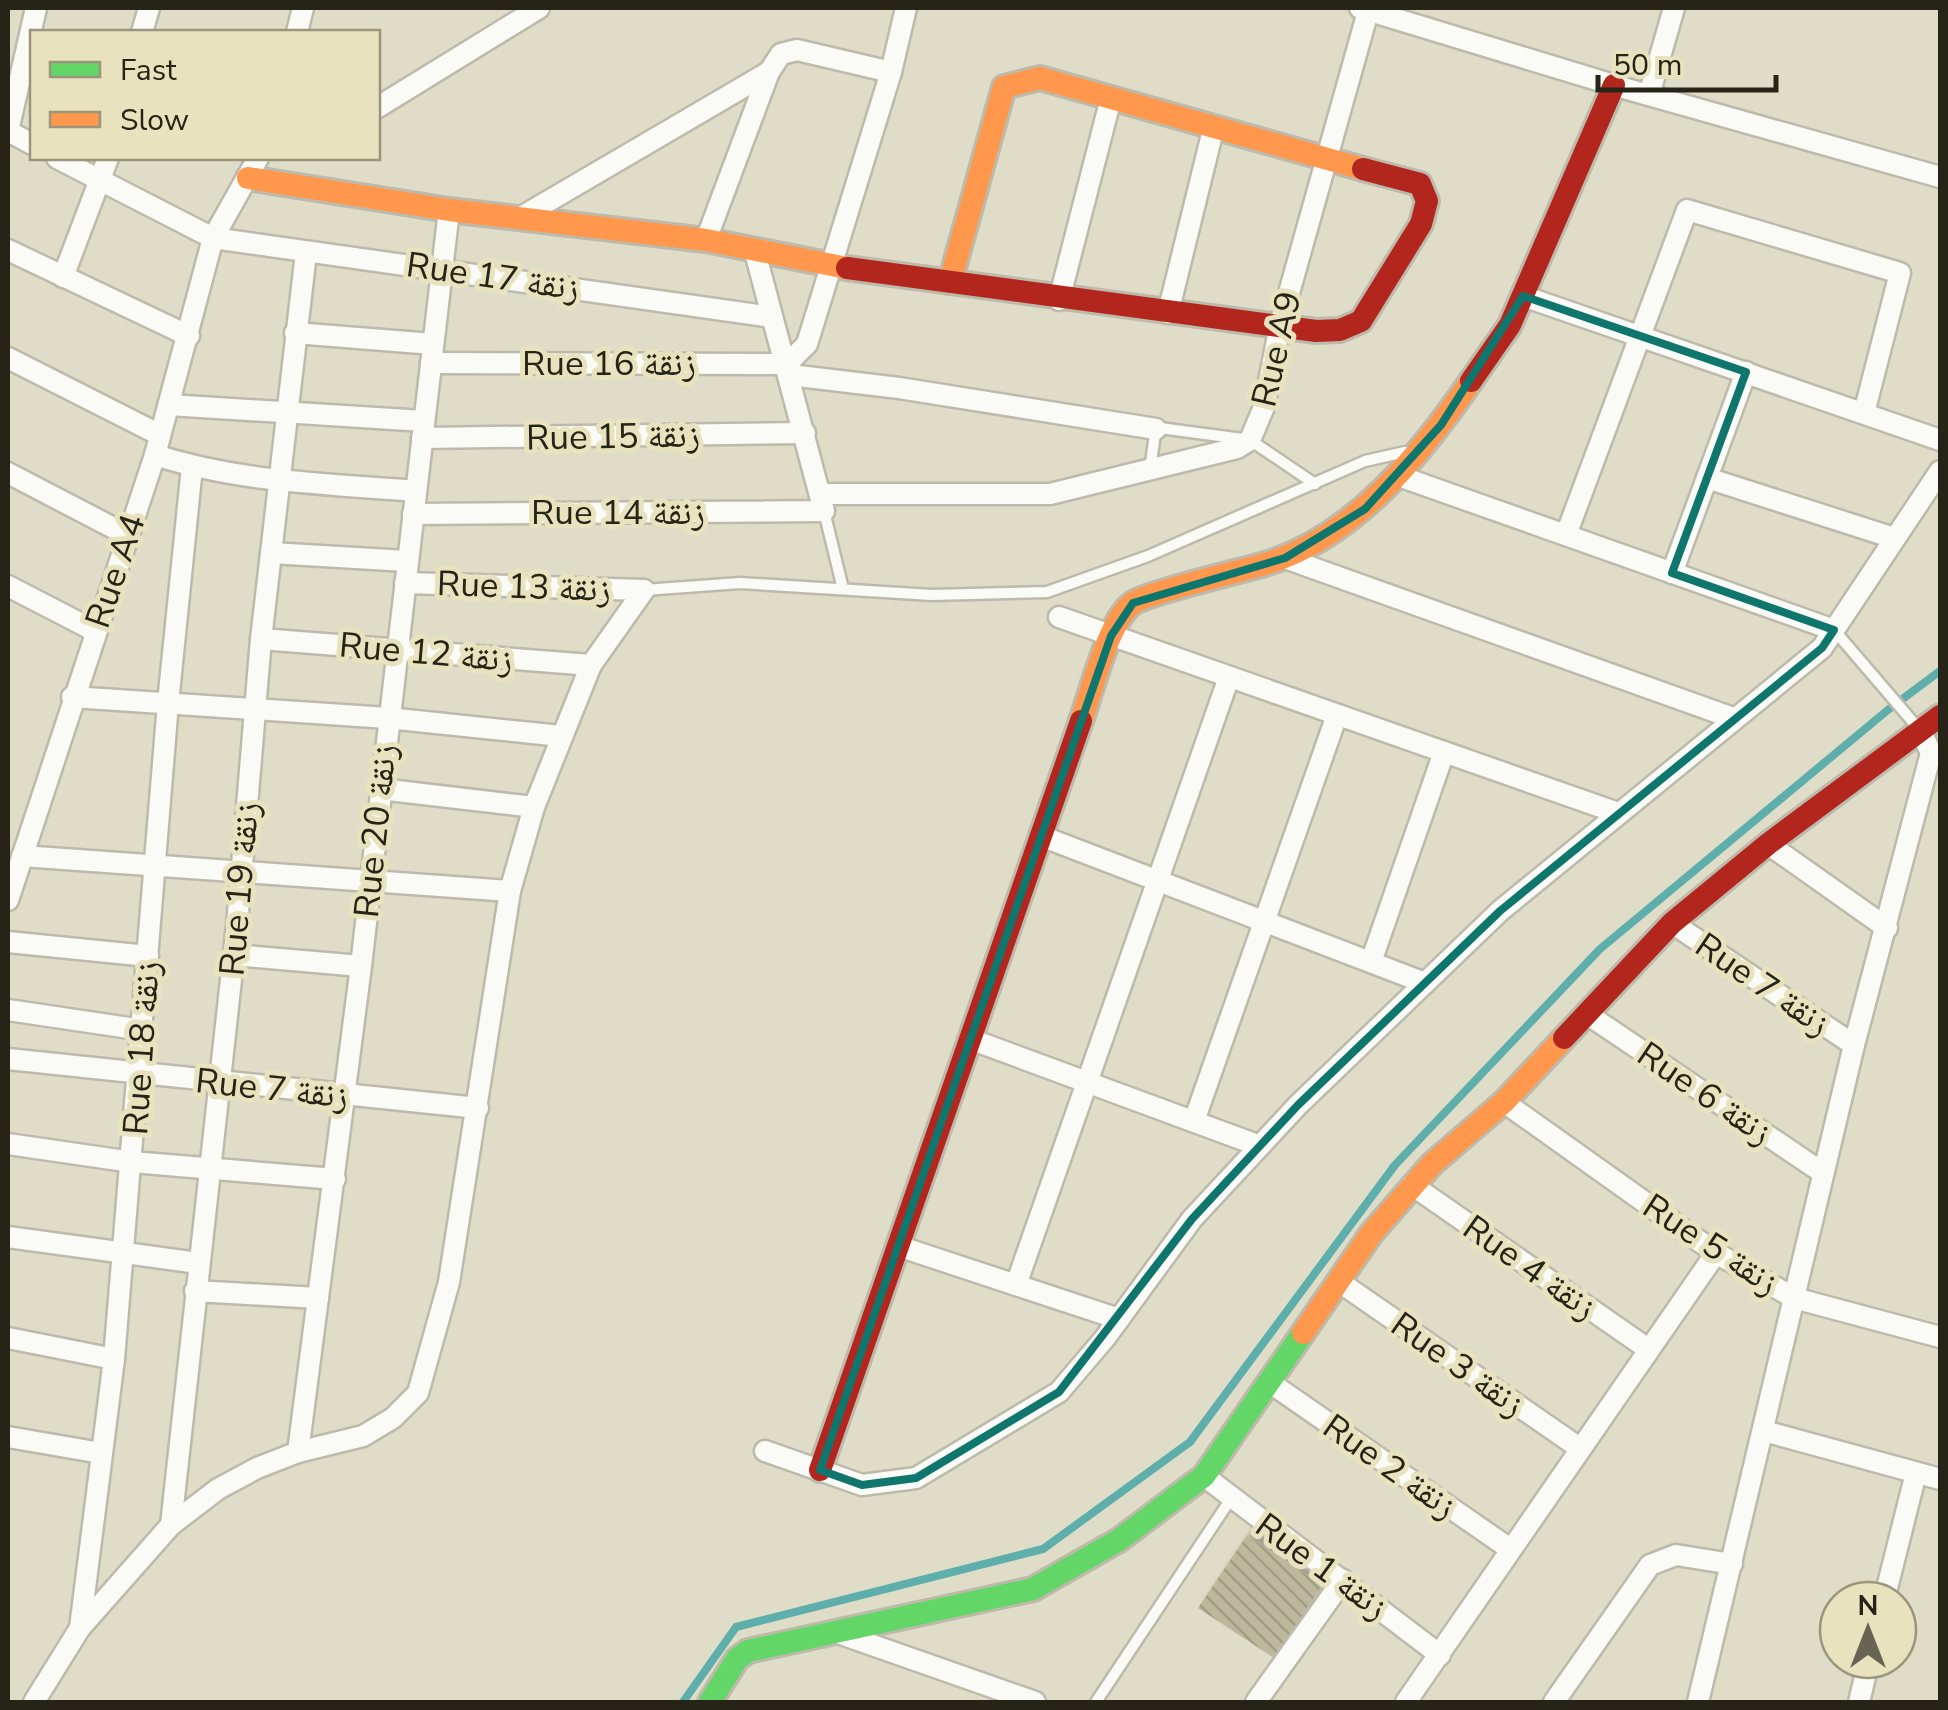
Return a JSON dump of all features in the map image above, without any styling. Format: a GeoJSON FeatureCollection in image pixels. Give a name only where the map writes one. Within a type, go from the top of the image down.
{"type":"FeatureCollection","features":[{"type":"Feature","properties":{"kind":"street"},"geometry":{"type":"LineString","coordinates":[[380,106],[539,8]]}},
{"type":"Feature","properties":{"kind":"street"},"geometry":{"type":"LineString","coordinates":[[788,370],[808,344],[891,72],[906,8]]}},
{"type":"Feature","properties":{"kind":"street"},"geometry":{"type":"LineString","coordinates":[[1366,8],[1614,86],[1940,177]]}},
{"type":"Feature","properties":{"kind":"street","name":"Rue A9"},"geometry":{"type":"LineString","coordinates":[[822,502],[1050,494],[1150,472],[1237,448],[1250,440],[1264,407],[1280,326],[1366,8]]}},
{"type":"Feature","properties":{"kind":"street"},"geometry":{"type":"LineString","coordinates":[[1649,95],[1674,8]]}},
{"type":"Feature","properties":{"kind":"street"},"geometry":{"type":"LineString","coordinates":[[30,34],[8,131],[30,143]]}},
{"type":"Feature","properties":{"kind":"street"},"geometry":{"type":"LineString","coordinates":[[706,240],[769,72],[780,54],[797,50],[891,72]]}},
{"type":"Feature","properties":{"kind":"street"},"geometry":{"type":"LineString","coordinates":[[523,216],[769,72]]}},
{"type":"Feature","properties":{"kind":"street"},"geometry":{"type":"LineString","coordinates":[[256,163],[449,210],[706,240],[830,266],[1059,300],[1329,330],[1361,321],[1426,210],[1420,184],[1326,156],[1213,130],[1040,78],[1004,87],[950,282]]}},
{"type":"Feature","properties":{"kind":"street"},"geometry":{"type":"LineString","coordinates":[[820,1470],[1111,636],[1133,603],[1284,558],[1365,509],[1418,451],[1510,325],[1614,86]]}},
{"type":"Feature","properties":{"kind":"street"},"geometry":{"type":"LineString","coordinates":[[1059,300],[1111,98]]}},
{"type":"Feature","properties":{"kind":"street"},"geometry":{"type":"LineString","coordinates":[[1168,313],[1213,130]]}},
{"type":"Feature","properties":{"kind":"street","name":"Rue 17 زنقة"},"geometry":{"type":"LineString","coordinates":[[62,160],[213,238],[306,253],[443,267],[772,317]]}},
{"type":"Feature","properties":{"kind":"street"},"geometry":{"type":"LineString","coordinates":[[63,277],[107,160]]}},
{"type":"Feature","properties":{"kind":"street","name":"Rue A4"},"geometry":{"type":"LineString","coordinates":[[8,900],[19,842],[157,445],[213,238],[256,163]]}},
{"type":"Feature","properties":{"kind":"street","name":"Rue 20 زنقة"},"geometry":{"type":"LineString","coordinates":[[298,1452],[361,966],[449,210]]}},
{"type":"Feature","properties":{"kind":"street"},"geometry":{"type":"LineString","coordinates":[[1566,536],[1686,210],[1900,273],[1864,413]]}},
{"type":"Feature","properties":{"kind":"street"},"geometry":{"type":"LineString","coordinates":[[8,250],[188,336]]}},
{"type":"Feature","properties":{"kind":"street"},"geometry":{"type":"LineString","coordinates":[[756,252],[822,502]]}},
{"type":"Feature","properties":{"kind":"street","name":"Rue 19 زنقة"},"geometry":{"type":"LineString","coordinates":[[171,1524],[234,955],[271,553],[306,253]]}},
{"type":"Feature","properties":{"kind":"street"},"geometry":{"type":"LineString","coordinates":[[1523,296],[1940,440]]}},
{"type":"Feature","properties":{"kind":"street","name":"Rue 16 زنقة"},"geometry":{"type":"LineString","coordinates":[[295,333],[432,353],[788,370],[1156,429]]}},
{"type":"Feature","properties":{"kind":"street"},"geometry":{"type":"LineString","coordinates":[[8,358],[192,468],[279,480],[416,491]]}},
{"type":"Feature","properties":{"kind":"street"},"geometry":{"type":"LineString","coordinates":[[1672,572],[1746,372]]}},
{"type":"Feature","properties":{"kind":"street","name":"Rue 15 زنقة"},"geometry":{"type":"LineString","coordinates":[[169,404],[288,413],[423,430],[805,434]]}},
{"type":"Feature","properties":{"kind":"street","name":"Rue 18 زنقة"},"geometry":{"type":"LineString","coordinates":[[80,1628],[124,1256],[168,702],[192,468]]}},
{"type":"Feature","properties":{"kind":"street"},"geometry":{"type":"LineString","coordinates":[[765,1450],[862,1486],[916,1478],[1058,1392],[1192,1219],[1425,983],[1500,911],[1822,648],[1940,471]]}},
{"type":"Feature","properties":{"kind":"street"},"geometry":{"type":"LineString","coordinates":[[8,474],[127,535]]}},
{"type":"Feature","properties":{"kind":"street"},"geometry":{"type":"LineString","coordinates":[[1396,475],[1834,630]]}},
{"type":"Feature","properties":{"kind":"street"},"geometry":{"type":"LineString","coordinates":[[1707,478],[1894,538]]}},
{"type":"Feature","properties":{"kind":"street","name":"Rue 14 زنقة"},"geometry":{"type":"LineString","coordinates":[[413,514],[822,502]]}},
{"type":"Feature","properties":{"kind":"street","name":"Rue 13 زنقة"},"geometry":{"type":"LineString","coordinates":[[271,553],[407,561]]}},
{"type":"Feature","properties":{"kind":"street"},"geometry":{"type":"LineString","coordinates":[[1284,558],[1733,718]]}},
{"type":"Feature","properties":{"kind":"street","name":"Rue 13 زنقة"},"geometry":{"type":"LineString","coordinates":[[405,583],[644,590]]}},
{"type":"Feature","properties":{"kind":"street"},"geometry":{"type":"LineString","coordinates":[[8,586],[95,632]]}},
{"type":"Feature","properties":{"kind":"street"},"geometry":{"type":"LineString","coordinates":[[34,1702],[80,1628],[171,1524],[218,1489],[298,1452],[363,1436],[393,1418],[418,1393],[449,1282],[510,891],[534,808],[591,666],[644,590]]}},
{"type":"Feature","properties":{"kind":"street"},"geometry":{"type":"LineString","coordinates":[[1059,617],[1618,813]]}},
{"type":"Feature","properties":{"kind":"street","name":"Rue 12 زنقة"},"geometry":{"type":"LineString","coordinates":[[262,639],[591,666]]}},
{"type":"Feature","properties":{"kind":"street"},"geometry":{"type":"LineString","coordinates":[[1016,1284],[1229,677]]}},
{"type":"Feature","properties":{"kind":"street"},"geometry":{"type":"LineString","coordinates":[[72,697],[388,718],[561,736]]}},
{"type":"Feature","properties":{"kind":"street"},"geometry":{"type":"LineString","coordinates":[[1194,1121],[1337,715]]}},
{"type":"Feature","properties":{"kind":"street"},"geometry":{"type":"LineString","coordinates":[[710,1702],[736,1658],[748,1651],[992,1601],[1033,1588],[1119,1540],[1204,1476],[1338,1281],[1412,1185],[1504,1102],[1672,923],[1768,844],[1940,716]]}},
{"type":"Feature","properties":{"kind":"street"},"geometry":{"type":"LineString","coordinates":[[1698,1702],[1854,1046],[1936,754],[1920,730]]}},
{"type":"Feature","properties":{"kind":"street"},"geometry":{"type":"LineString","coordinates":[[1371,962],[1444,752]]}},
{"type":"Feature","properties":{"kind":"street"},"geometry":{"type":"LineString","coordinates":[[380,789],[534,808]]}},
{"type":"Feature","properties":{"kind":"street"},"geometry":{"type":"LineString","coordinates":[[1041,836],[1425,983]]}},
{"type":"Feature","properties":{"kind":"street"},"geometry":{"type":"LineString","coordinates":[[19,842],[154,867],[510,891]]}},
{"type":"Feature","properties":{"kind":"street"},"geometry":{"type":"LineString","coordinates":[[1768,844],[1887,928]]}},
{"type":"Feature","properties":{"kind":"street","name":"Rue 7 زنقة"},"geometry":{"type":"LineString","coordinates":[[1672,923],[1854,1046]]}},
{"type":"Feature","properties":{"kind":"street"},"geometry":{"type":"LineString","coordinates":[[8,942],[148,956]]}},
{"type":"Feature","properties":{"kind":"street"},"geometry":{"type":"LineString","coordinates":[[234,955],[361,966]]}},
{"type":"Feature","properties":{"kind":"street"},"geometry":{"type":"LineString","coordinates":[[8,1010],[143,1030]]}},
{"type":"Feature","properties":{"kind":"street","name":"Rue 6 زنقة"},"geometry":{"type":"LineString","coordinates":[[1586,1014],[1823,1173]]}},
{"type":"Feature","properties":{"kind":"street"},"geometry":{"type":"LineString","coordinates":[[970,1039],[1260,1146]]}},
{"type":"Feature","properties":{"kind":"street","name":"Rue 7 زنقة"},"geometry":{"type":"LineString","coordinates":[[8,1059],[478,1108]]}},
{"type":"Feature","properties":{"kind":"street","name":"Rue 5 زنقة"},"geometry":{"type":"LineString","coordinates":[[1504,1102],[1716,1252],[1794,1298],[1940,1338]]}},
{"type":"Feature","properties":{"kind":"street"},"geometry":{"type":"LineString","coordinates":[[8,1144],[132,1162],[335,1179]]}},
{"type":"Feature","properties":{"kind":"street","name":"Rue 4 زنقة"},"geometry":{"type":"LineString","coordinates":[[1412,1185],[1648,1348]]}},
{"type":"Feature","properties":{"kind":"street"},"geometry":{"type":"LineString","coordinates":[[8,1238],[198,1263]]}},
{"type":"Feature","properties":{"kind":"street"},"geometry":{"type":"LineString","coordinates":[[898,1246],[1119,1318]]}},
{"type":"Feature","properties":{"kind":"street"},"geometry":{"type":"LineString","coordinates":[[1406,1702],[1716,1252]]}},
{"type":"Feature","properties":{"kind":"street","name":"Rue 3 زنقة"},"geometry":{"type":"LineString","coordinates":[[1338,1281],[1578,1448]]}},
{"type":"Feature","properties":{"kind":"street"},"geometry":{"type":"LineString","coordinates":[[196,1291],[318,1298]]}},
{"type":"Feature","properties":{"kind":"street"},"geometry":{"type":"LineString","coordinates":[[8,1338],[114,1359]]}},
{"type":"Feature","properties":{"kind":"street","name":"Rue 2 زنقة"},"geometry":{"type":"LineString","coordinates":[[1269,1382],[1510,1549]]}},
{"type":"Feature","properties":{"kind":"street"},"geometry":{"type":"LineString","coordinates":[[1764,1431],[1940,1479]]}},
{"type":"Feature","properties":{"kind":"street"},"geometry":{"type":"LineString","coordinates":[[8,1437],[101,1453]]}},
{"type":"Feature","properties":{"kind":"street"},"geometry":{"type":"LineString","coordinates":[[1889,1580],[1916,1473]]}},
{"type":"Feature","properties":{"kind":"street","name":"Rue 1 زنقة"},"geometry":{"type":"LineString","coordinates":[[1204,1476],[1230,1500],[1440,1654]]}},
{"type":"Feature","properties":{"kind":"street"},"geometry":{"type":"LineString","coordinates":[[1554,1702],[1650,1565],[1676,1555],[1732,1564]]}},
{"type":"Feature","properties":{"kind":"street"},"geometry":{"type":"LineString","coordinates":[[1256,1702],[1343,1580]]}},
{"type":"Feature","properties":{"kind":"street"},"geometry":{"type":"LineString","coordinates":[[832,1631],[1035,1702]]}},
{"type":"Feature","properties":{"kind":"lane"},"geometry":{"type":"LineString","coordinates":[[1150,472],[1156,429],[1250,440],[1315,484]]}},
{"type":"Feature","properties":{"kind":"lane"},"geometry":{"type":"LineString","coordinates":[[644,590],[740,583],[982,597],[1047,592],[1148,556],[1366,461],[1418,451]]}},
{"type":"Feature","properties":{"kind":"lane"},"geometry":{"type":"LineString","coordinates":[[822,502],[843,589]]}},
{"type":"Feature","properties":{"kind":"lane"},"geometry":{"type":"LineString","coordinates":[[1834,630],[1920,730]]}},
{"type":"Feature","properties":{"kind":"lane"},"geometry":{"type":"LineString","coordinates":[[1096,1702],[1230,1500]]}},
{"type":"Feature","properties":{"kind":"highlighted area"},"geometry":{"type":"Polygon","coordinates":[[[1523,296],[1746,372],[1672,573],[1834,630],[1822,648],[1500,911],[1298,1105],[1192,1219],[1059,1392],[916,1478],[862,1485],[820,1470],[1111,636],[1133,603],[1285,558],[1365,509],[1441,425],[1523,296]]]}},
{"type":"Feature","properties":{"kind":"building"},"geometry":{"type":"Polygon","coordinates":[[[1247,1535],[1322,1585],[1274,1658],[1198,1608],[1247,1535]]]}},
{"type":"Feature","properties":{"kind":"waterway"},"geometry":{"type":"LineString","coordinates":[[683,1702],[736,1627],[1043,1549],[1190,1442],[1395,1165],[1600,949],[1940,671]]}},
{"type":"Feature","properties":{"kind":"traffic: fast"},"geometry":{"type":"LineString","coordinates":[[710,1702],[737,1659],[748,1651],[1033,1589],[1119,1540],[1204,1476],[1303,1333]]}},
{"type":"Feature","properties":{"kind":"traffic: slow"},"geometry":{"type":"LineString","coordinates":[[950,282],[1004,87],[1040,78],[1363,169]]}},
{"type":"Feature","properties":{"kind":"traffic: slow"},"geometry":{"type":"LineString","coordinates":[[248,178],[449,210],[706,240],[847,268]]}},
{"type":"Feature","properties":{"kind":"traffic: slow"},"geometry":{"type":"LineString","coordinates":[[1081,721],[1108,640],[1133,603],[1265,564],[1328,534],[1383,490],[1430,437],[1471,381]]}},
{"type":"Feature","properties":{"kind":"traffic: slow"},"geometry":{"type":"LineString","coordinates":[[1303,1333],[1371,1234],[1432,1164],[1504,1102],[1564,1038]]}},
{"type":"Feature","properties":{"kind":"traffic: jam"},"geometry":{"type":"LineString","coordinates":[[1471,381],[1510,325],[1614,85]]}},
{"type":"Feature","properties":{"kind":"traffic: jam"},"geometry":{"type":"LineString","coordinates":[[847,268],[1316,331],[1340,330],[1361,321],[1421,224],[1427,201],[1420,184],[1363,169]]}},
{"type":"Feature","properties":{"kind":"traffic: jam"},"geometry":{"type":"LineString","coordinates":[[1564,1038],[1672,923],[1768,844],[1940,716]]}},
{"type":"Feature","properties":{"kind":"traffic: jam"},"geometry":{"type":"LineString","coordinates":[[820,1470],[1081,721]]}}]}
